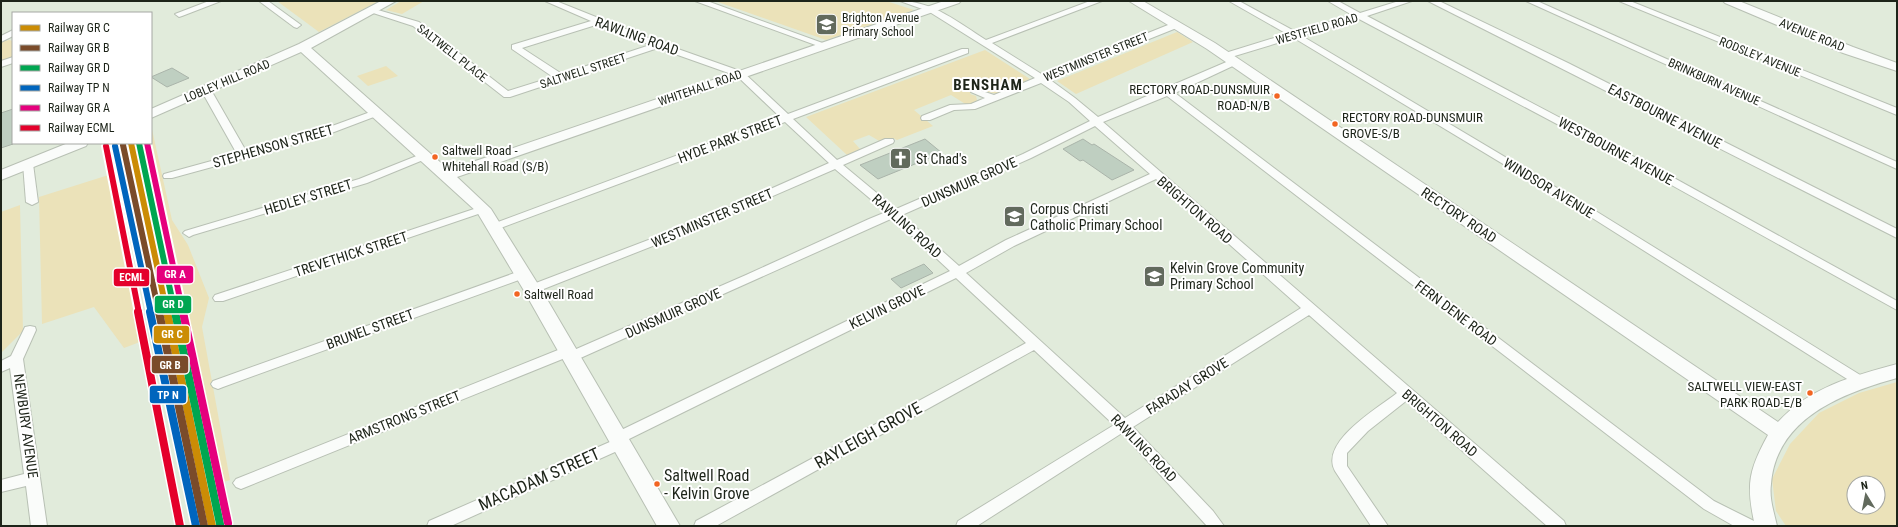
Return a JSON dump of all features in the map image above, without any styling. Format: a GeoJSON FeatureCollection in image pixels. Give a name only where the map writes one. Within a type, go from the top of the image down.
{"type":"FeatureCollection","features":[{"type":"Feature","properties":{"kind":"street"},"geometry":{"type":"LineString","coordinates":[[180,14],[217,1]]}},
{"type":"Feature","properties":{"kind":"street"},"geometry":{"type":"LineString","coordinates":[[263,1],[297,25]]}},
{"type":"Feature","properties":{"kind":"street","name":"LOBLEY HILL ROAD"},"geometry":{"type":"LineString","coordinates":[[152,114],[303,47],[390,1]]}},
{"type":"Feature","properties":{"kind":"street","name":"RAWLING ROAD"},"geometry":{"type":"LineString","coordinates":[[549,1],[597,22],[740,74],[836,165],[895,214],[1124,426],[1216,526]]}},
{"type":"Feature","properties":{"kind":"street"},"geometry":{"type":"LineString","coordinates":[[699,1],[824,45]]}},
{"type":"Feature","properties":{"kind":"street","name":"BRIGHTON ROAD"},"geometry":{"type":"LineString","coordinates":[[904,1],[931,9],[1042,79],[1072,100],[1095,122],[1558,526]]}},
{"type":"Feature","properties":{"kind":"street","name":"WHITEHALL ROAD"},"geometry":{"type":"LineString","coordinates":[[446,176],[955,1]]}},
{"type":"Feature","properties":{"kind":"street"},"geometry":{"type":"LineString","coordinates":[[985,43],[1098,1]]}},
{"type":"Feature","properties":{"kind":"street","name":"RECTORY ROAD"},"geometry":{"type":"LineString","coordinates":[[1135,1],[1230,59],[1756,419],[1781,433]]}},
{"type":"Feature","properties":{"kind":"street","name":"WINDSOR AVENUE"},"geometry":{"type":"LineString","coordinates":[[1233,1],[1295,34],[1596,216],[1860,381]]}},
{"type":"Feature","properties":{"kind":"street","name":"WESTBOURNE AVENUE"},"geometry":{"type":"LineString","coordinates":[[1332,1],[1670,180],[1897,306]]}},
{"type":"Feature","properties":{"kind":"street","name":"WESTFIELD ROAD"},"geometry":{"type":"LineString","coordinates":[[1230,59],[1295,34],[1362,16],[1408,1]]}},
{"type":"Feature","properties":{"kind":"street","name":"EASTBOURNE AVENUE"},"geometry":{"type":"LineString","coordinates":[[1432,1],[1565,65],[1897,234]]}},
{"type":"Feature","properties":{"kind":"street","name":"BRINKBURN AVENUE"},"geometry":{"type":"LineString","coordinates":[[1530,1],[1646,51],[1897,166]]}},
{"type":"Feature","properties":{"kind":"street","name":"RODSLEY AVENUE"},"geometry":{"type":"LineString","coordinates":[[1623,1],[1897,112]]}},
{"type":"Feature","properties":{"kind":"street","name":"AVENUE ROAD"},"geometry":{"type":"LineString","coordinates":[[1729,1],[1848,50],[1897,67]]}},
{"type":"Feature","properties":{"kind":"street","name":"SALTWELL PLACE"},"geometry":{"type":"LineString","coordinates":[[371,12],[416,24],[507,96]]}},
{"type":"Feature","properties":{"kind":"street"},"geometry":{"type":"LineString","coordinates":[[562,78],[515,47],[597,22]]}},
{"type":"Feature","properties":{"kind":"street","name":"WESTMINSTER STREET"},"geometry":{"type":"LineString","coordinates":[[926,118],[954,107],[972,107],[1176,25]]}},
{"type":"Feature","properties":{"kind":"street"},"geometry":{"type":"LineString","coordinates":[[1,39],[12,34]]}},
{"type":"Feature","properties":{"kind":"street","name":"SALTWELL STREET"},"geometry":{"type":"LineString","coordinates":[[507,96],[658,45]]}},
{"type":"Feature","properties":{"kind":"street"},"geometry":{"type":"LineString","coordinates":[[303,47],[483,209],[528,281],[669,526]]}},
{"type":"Feature","properties":{"kind":"street","name":"HYDE PARK STREET"},"geometry":{"type":"LineString","coordinates":[[494,227],[965,51]]}},
{"type":"Feature","properties":{"kind":"street","name":"DUNSMUIR GROVE"},"geometry":{"type":"LineString","coordinates":[[569,354],[743,282],[874,221],[895,214],[1027,156],[1095,122],[1168,92],[1230,59]]}},
{"type":"Feature","properties":{"kind":"street"},"geometry":{"type":"LineString","coordinates":[[1,64],[12,60]]}},
{"type":"Feature","properties":{"kind":"street"},"geometry":{"type":"LineString","coordinates":[[206,90],[243,155]]}},
{"type":"Feature","properties":{"kind":"street"},"geometry":{"type":"LineString","coordinates":[[976,92],[994,98]]}},
{"type":"Feature","properties":{"kind":"street","name":"FERN DENE ROAD"},"geometry":{"type":"LineString","coordinates":[[1168,92],[1709,505],[1748,526]]}},
{"type":"Feature","properties":{"kind":"street","name":"STEPHENSON STREET"},"geometry":{"type":"LineString","coordinates":[[168,176],[317,135],[376,113]]}},
{"type":"Feature","properties":{"kind":"street"},"geometry":{"type":"LineString","coordinates":[[863,140],[874,148]]}},
{"type":"Feature","properties":{"kind":"street","name":"WESTMINSTER STREET"},"geometry":{"type":"LineString","coordinates":[[528,281],[651,244],[890,141]]}},
{"type":"Feature","properties":{"kind":"street"},"geometry":{"type":"LineString","coordinates":[[1,175],[78,144]]}},
{"type":"Feature","properties":{"kind":"street","name":"HEDLEY STREET"},"geometry":{"type":"LineString","coordinates":[[189,233],[363,181],[424,156]]}},
{"type":"Feature","properties":{"kind":"street"},"geometry":{"type":"LineString","coordinates":[[28,164],[32,202]]}},
{"type":"Feature","properties":{"kind":"street","name":"KELVIN GROVE"},"geometry":{"type":"LineString","coordinates":[[619,440],[991,255],[1010,243],[1088,205],[1156,175]]}},
{"type":"Feature","properties":{"kind":"street","name":"TREVETHICK STREET"},"geometry":{"type":"LineString","coordinates":[[219,298],[483,209]]}},
{"type":"Feature","properties":{"kind":"street","name":"BRUNEL STREET"},"geometry":{"type":"LineString","coordinates":[[218,384],[528,281]]}},
{"type":"Feature","properties":{"kind":"street","name":"FARADAY GROVE"},"geometry":{"type":"LineString","coordinates":[[964,526],[1309,309]]}},
{"type":"Feature","properties":{"kind":"street","name":"NEWBURY AVENUE"},"geometry":{"type":"LineString","coordinates":[[30,330],[16,359],[39,526]]}},
{"type":"Feature","properties":{"kind":"street","name":"RAYLEIGH GROVE"},"geometry":{"type":"LineString","coordinates":[[702,526],[1034,344]]}},
{"type":"Feature","properties":{"kind":"street","name":"ARMSTRONG STREET"},"geometry":{"type":"LineString","coordinates":[[241,483],[569,354]]}},
{"type":"Feature","properties":{"kind":"street"},"geometry":{"type":"LineString","coordinates":[[1,367],[16,359]]}},
{"type":"Feature","properties":{"kind":"street"},"geometry":{"type":"LineString","coordinates":[[1766,526],[1760,498],[1760,482],[1767,457],[1781,433],[1805,408],[1821,397],[1860,381],[1897,371]]}},
{"type":"Feature","properties":{"kind":"street"},"geometry":{"type":"LineString","coordinates":[[1380,526],[1340,467],[1339,458],[1342,449],[1353,438],[1406,394]]}},
{"type":"Feature","properties":{"kind":"street","name":"MACADAM STREET"},"geometry":{"type":"LineString","coordinates":[[435,526],[619,440]]}},
{"type":"Feature","properties":{"kind":"street"},"geometry":{"type":"LineString","coordinates":[[1,486],[33,478]]}},
{"type":"Feature","properties":{"kind":"shaded area"},"geometry":{"type":"Polygon","coordinates":[[[277,1],[379,1],[319,32],[277,1]]]}},
{"type":"Feature","properties":{"kind":"shaded area"},"geometry":{"type":"Polygon","coordinates":[[[401,1],[424,1],[402,14],[386,10],[401,1]]]}},
{"type":"Feature","properties":{"kind":"shaded area","name":"Brighton Avenue Primary School"},"geometry":{"type":"Polygon","coordinates":[[[715,1],[886,1],[914,10],[826,40],[715,1]]]}},
{"type":"Feature","properties":{"kind":"shaded area"},"geometry":{"type":"Polygon","coordinates":[[[1177,32],[1193,42],[1076,94],[1057,81],[1177,32]]]}},
{"type":"Feature","properties":{"kind":"shaded area"},"geometry":{"type":"Polygon","coordinates":[[[12,41],[12,58],[1,62],[1,42],[12,41]]]}},
{"type":"Feature","properties":{"kind":"shaded area"},"geometry":{"type":"Polygon","coordinates":[[[985,50],[1030,79],[997,94],[975,89],[970,94],[976,96],[977,100],[975,103],[967,105],[951,95],[914,110],[933,126],[897,140],[893,138],[881,142],[869,135],[853,141],[860,149],[847,155],[806,117],[985,50]]]}},
{"type":"Feature","properties":{"kind":"shaded area"},"geometry":{"type":"Polygon","coordinates":[[[386,66],[398,76],[368,86],[357,76],[386,66]]]}},
{"type":"Feature","properties":{"kind":"shaded area"},"geometry":{"type":"Polygon","coordinates":[[[152,130],[172,220],[188,245],[209,298],[202,327],[230,480],[214,485],[139,144],[152,144],[152,130]]]}},
{"type":"Feature","properties":{"kind":"shaded area"},"geometry":{"type":"Polygon","coordinates":[[[118,172],[123,256],[145,340],[124,348],[94,307],[42,324],[39,197],[118,172]]]}},
{"type":"Feature","properties":{"kind":"shaded area"},"geometry":{"type":"Polygon","coordinates":[[[20,205],[23,331],[1,353],[1,212],[20,205]]]}},
{"type":"Feature","properties":{"kind":"shaded area"},"geometry":{"type":"Polygon","coordinates":[[[1897,382],[1897,526],[1786,526],[1776,511],[1772,479],[1790,444],[1819,413],[1859,393],[1897,382]]]}},
{"type":"Feature","properties":{"kind":"building"},"geometry":{"type":"Polygon","coordinates":[[[172,68],[189,78],[167,87],[152,77],[172,68]]]}},
{"type":"Feature","properties":{"kind":"building"},"geometry":{"type":"Polygon","coordinates":[[[12,109],[13,144],[1,148],[1,113],[12,109]]]}},
{"type":"Feature","properties":{"kind":"building","name":"St Chad's"},"geometry":{"type":"Polygon","coordinates":[[[925,139],[942,153],[878,179],[860,165],[925,139]]]}},
{"type":"Feature","properties":{"kind":"building"},"geometry":{"type":"Polygon","coordinates":[[[1083,139],[1092,145],[1094,144],[1134,170],[1112,180],[1083,160],[1080,161],[1063,149],[1083,139]]]}},
{"type":"Feature","properties":{"kind":"building"},"geometry":{"type":"Polygon","coordinates":[[[924,264],[933,273],[901,288],[891,279],[924,264]]]}},
{"type":"Feature","properties":{"kind":"transit line"},"geometry":{"type":"LineString","coordinates":[[131,144],[212,526]]}},
{"type":"Feature","properties":{"kind":"transit line"},"geometry":{"type":"LineString","coordinates":[[139,144],[220,524]]}},
{"type":"Feature","properties":{"kind":"transit line"},"geometry":{"type":"LineString","coordinates":[[147,144],[228,523]]}},
{"type":"Feature","properties":{"kind":"transit line"},"geometry":{"type":"LineString","coordinates":[[123,145],[204,526]]}},
{"type":"Feature","properties":{"kind":"transit line"},"geometry":{"type":"LineString","coordinates":[[115,146],[196,526]]}},
{"type":"Feature","properties":{"kind":"rail line","name":"ECML"},"geometry":{"type":"LineString","coordinates":[[106,146],[180,526]]}},
{"type":"Feature","properties":{"kind":"place","name":"Brighton Avenue Primary School"},"geometry":{"type":"Point","coordinates":[826,25]}},
{"type":"Feature","properties":{"kind":"place","name":"RECTORY ROAD-DUNSMUIR ROAD-N/B"},"geometry":{"type":"Point","coordinates":[1277,96]}},
{"type":"Feature","properties":{"kind":"place","name":"RECTORY ROAD-DUNSMUIR GROVE-S/B"},"geometry":{"type":"Point","coordinates":[1335,124]}},
{"type":"Feature","properties":{"kind":"place","name":"Saltwell Road - Whitehall Road (S/B)"},"geometry":{"type":"Point","coordinates":[435,157]}},
{"type":"Feature","properties":{"kind":"place","name":"St Chad's"},"geometry":{"type":"Point","coordinates":[901,159]}},
{"type":"Feature","properties":{"kind":"place","name":"Corpus Christi Catholic Primary School"},"geometry":{"type":"Point","coordinates":[1015,217]}},
{"type":"Feature","properties":{"kind":"place","name":"Kelvin Grove Community Primary School"},"geometry":{"type":"Point","coordinates":[1155,276]}},
{"type":"Feature","properties":{"kind":"place","name":"Saltwell Road"},"geometry":{"type":"Point","coordinates":[517,294]}},
{"type":"Feature","properties":{"kind":"place","name":"SALTWELL VIEW-EAST PARK ROAD-E/B"},"geometry":{"type":"Point","coordinates":[1810,393]}},
{"type":"Feature","properties":{"kind":"place","name":"Saltwell Road - Kelvin Grove"},"geometry":{"type":"Point","coordinates":[657,484]}},
{"type":"Feature","properties":{"kind":"district","name":"BENSHAM"},"geometry":{"type":"Point","coordinates":[988,85]}}]}
